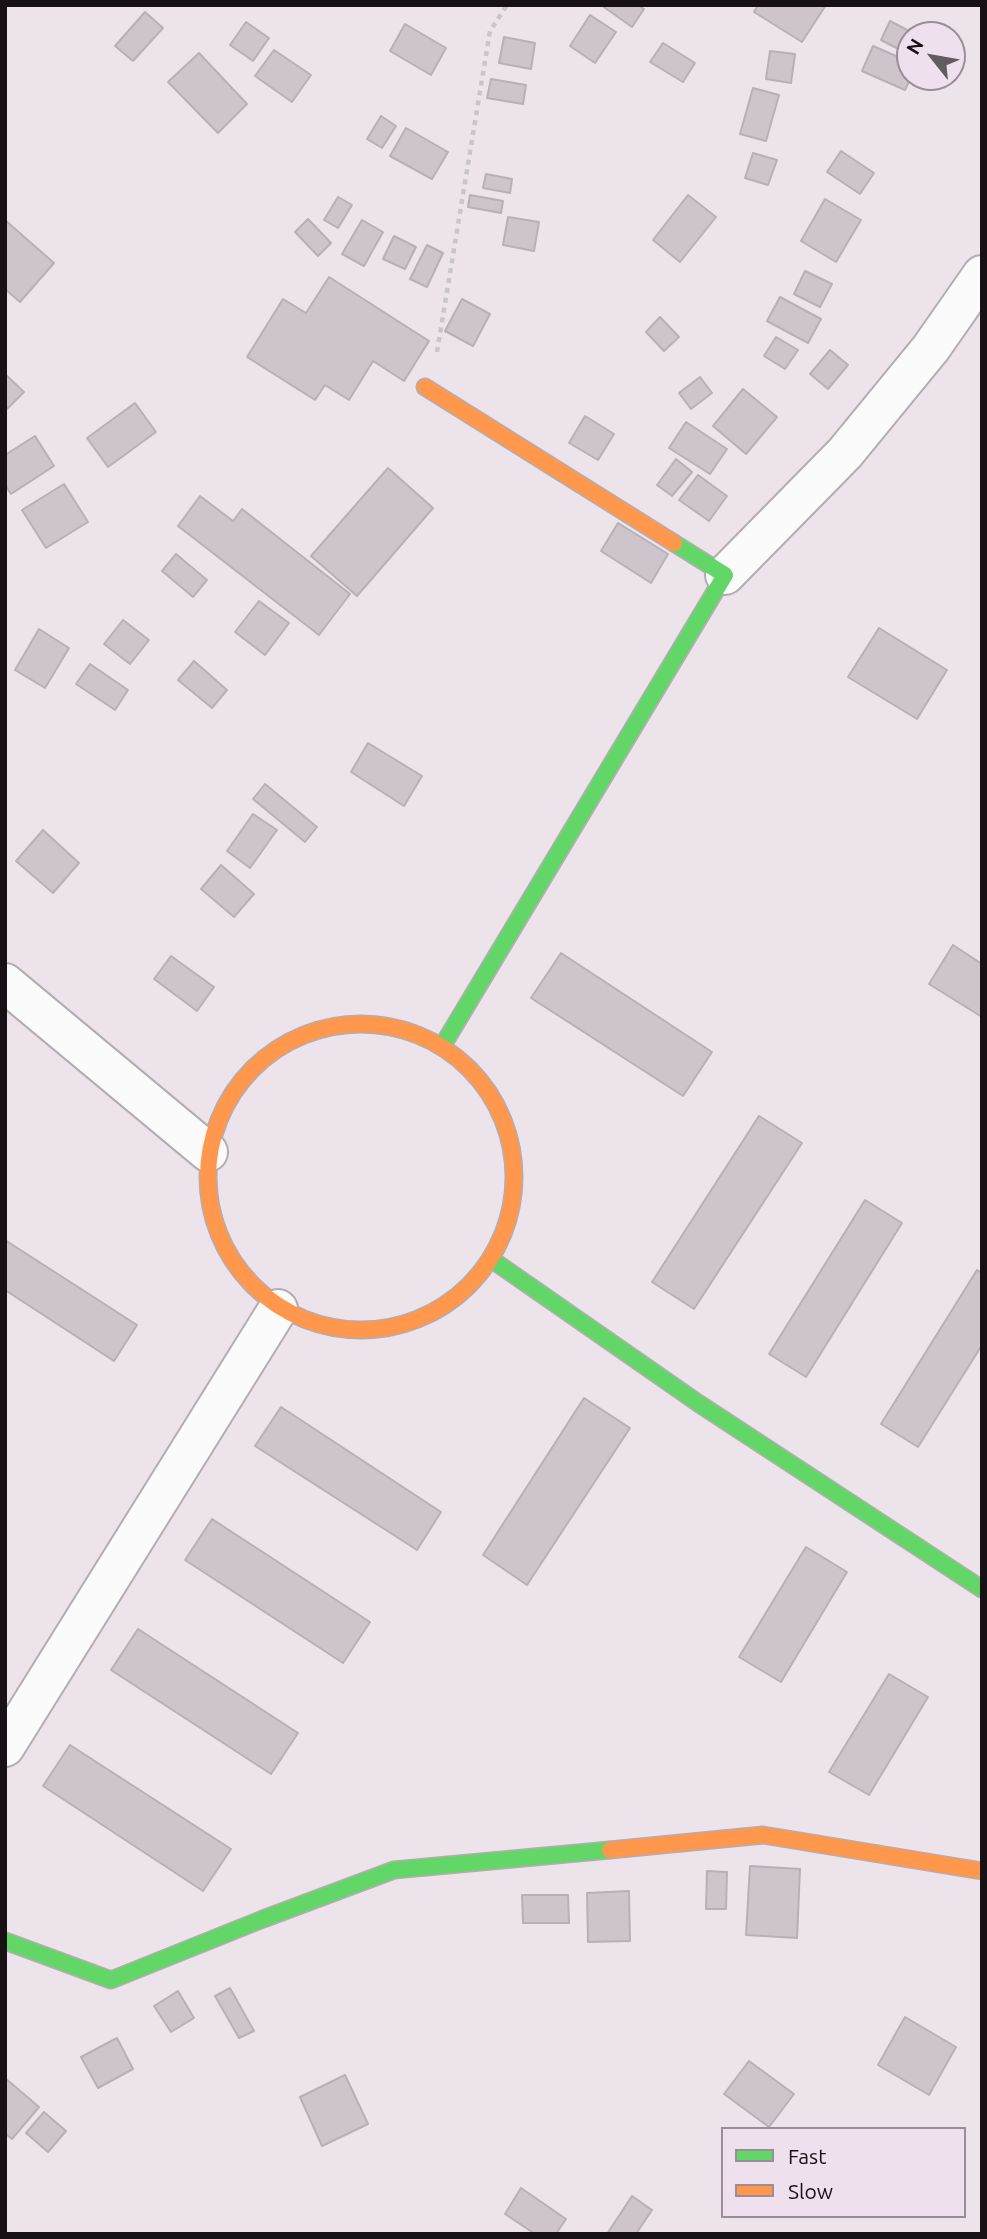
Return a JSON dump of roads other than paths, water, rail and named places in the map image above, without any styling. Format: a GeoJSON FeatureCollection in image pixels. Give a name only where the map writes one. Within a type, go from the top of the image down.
{"type":"FeatureCollection","features":[{"type":"Feature","properties":{"kind":"street"},"geometry":{"type":"LineString","coordinates":[[443,1045],[725,575],[845,453],[931,348],[982,275]]}},
{"type":"Feature","properties":{"kind":"street"},"geometry":{"type":"LineString","coordinates":[[425,387],[725,575]]}},
{"type":"Feature","properties":{"kind":"street"},"geometry":{"type":"LineString","coordinates":[[5,983],[208,1152]]}},
{"type":"Feature","properties":{"kind":"street"},"geometry":{"type":"LineString","coordinates":[[387,1024],[443,1045],[487,1087],[511,1142],[513,1202],[491,1259],[450,1303],[395,1328],[334,1330],[278,1309],[234,1267],[210,1212],[208,1152],[230,1095],[271,1051],[326,1026],[387,1024]]}},
{"type":"Feature","properties":{"kind":"street"},"geometry":{"type":"LineString","coordinates":[[491,1259],[698,1403],[982,1589]]}},
{"type":"Feature","properties":{"kind":"street"},"geometry":{"type":"LineString","coordinates":[[5,1746],[278,1309]]}},
{"type":"Feature","properties":{"kind":"street"},"geometry":{"type":"LineString","coordinates":[[5,1941],[111,1980],[394,1870],[763,1835],[982,1871]]}}]}
